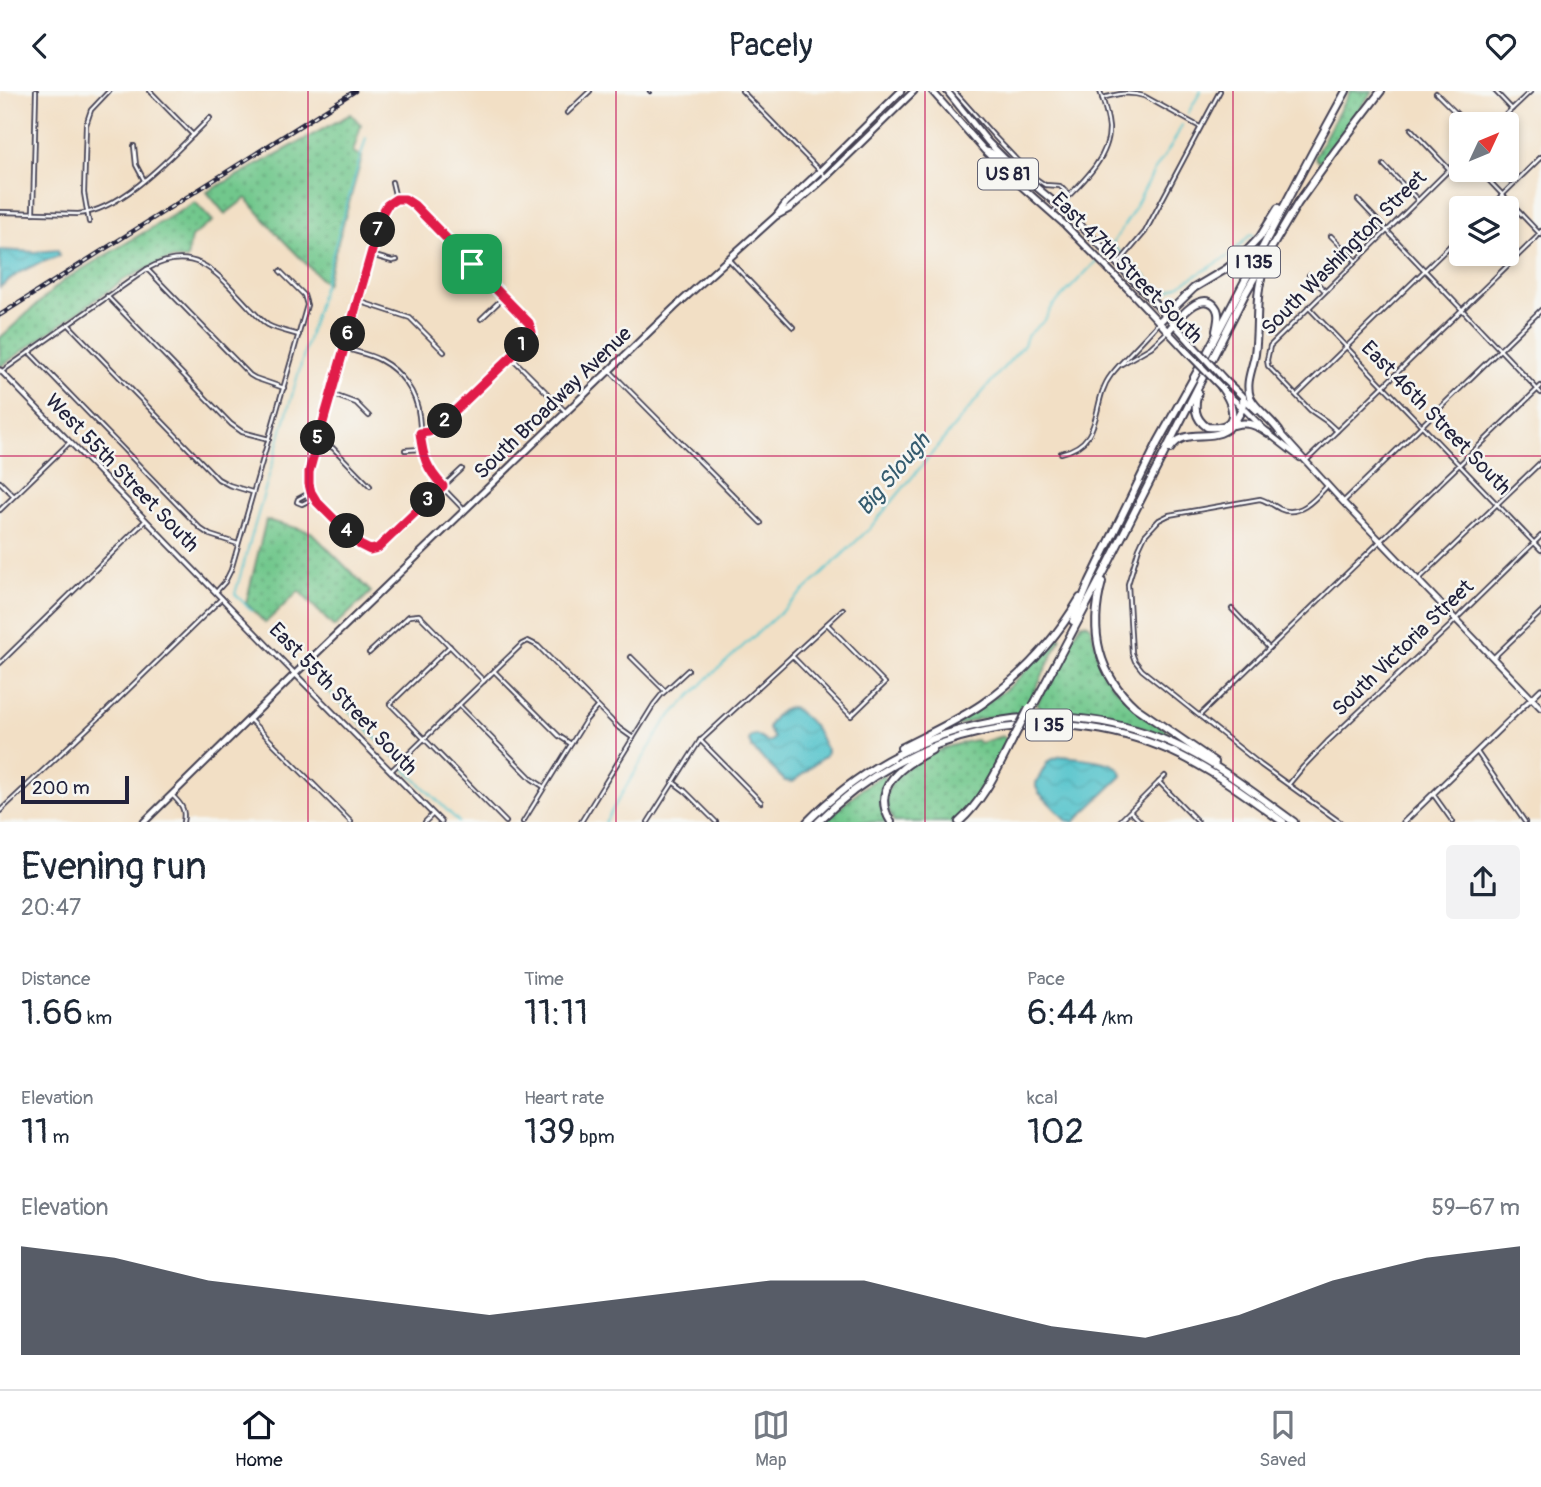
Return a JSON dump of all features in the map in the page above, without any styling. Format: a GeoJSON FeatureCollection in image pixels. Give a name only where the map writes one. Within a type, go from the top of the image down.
{"type":"FeatureCollection","features":[{"type":"Feature","properties":{"kind":"highway","name":"I 135"},"geometry":{"type":"LineString","coordinates":[[1090,581],[1158,442],[1344,91]]}},
{"type":"Feature","properties":{"kind":"highway","name":"I 135"},"geometry":{"type":"LineString","coordinates":[[1105,570],[1201,379],[1276,240],[1298,203],[1380,91]]}},
{"type":"Feature","properties":{"kind":"highway"},"geometry":{"type":"LineString","coordinates":[[1159,322],[1194,288],[1226,269],[1253,245],[1271,221],[1312,153]]}},
{"type":"Feature","properties":{"kind":"highway"},"geometry":{"type":"LineString","coordinates":[[1276,240],[1262,271],[1257,298],[1255,355],[1249,390],[1253,402],[1281,434]]}},
{"type":"Feature","properties":{"kind":"highway"},"geometry":{"type":"LineString","coordinates":[[1168,331],[1199,302],[1210,302],[1219,318],[1214,339]]}},
{"type":"Feature","properties":{"kind":"highway","name":"US 81"},"geometry":{"type":"LineString","coordinates":[[1201,379],[1195,412],[1207,427],[1218,428],[1232,417],[1231,403],[1221,387]]}},
{"type":"Feature","properties":{"kind":"highway"},"geometry":{"type":"LineString","coordinates":[[1145,489],[1179,439],[1228,431],[1243,408],[1242,397]]}},
{"type":"Feature","properties":{"kind":"highway"},"geometry":{"type":"LineString","coordinates":[[1232,426],[1251,423],[1268,433]]}},
{"type":"Feature","properties":{"kind":"highway"},"geometry":{"type":"LineString","coordinates":[[1030,708],[1105,570]]}},
{"type":"Feature","properties":{"kind":"highway"},"geometry":{"type":"LineString","coordinates":[[1105,570],[1098,597],[1096,626],[1097,644],[1111,679],[1135,707],[1237,777],[1248,789]]}},
{"type":"Feature","properties":{"kind":"highway"},"geometry":{"type":"LineString","coordinates":[[961,822],[974,808],[1014,740],[1090,581]]}},
{"type":"Feature","properties":{"kind":"highway"},"geometry":{"type":"LineString","coordinates":[[872,769],[892,752],[980,705],[1009,683],[1052,638],[1070,615],[1090,581]]}},
{"type":"Feature","properties":{"kind":"highway","name":"I 35"},"geometry":{"type":"LineString","coordinates":[[807,822],[848,785],[917,744],[971,726],[1015,719],[1068,718],[1101,722],[1154,736],[1195,755],[1294,822]]}},
{"type":"Feature","properties":{"kind":"highway","name":"I 35"},"geometry":{"type":"LineString","coordinates":[[818,822],[857,787],[897,762],[944,741],[1003,727],[1032,725],[1109,731],[1141,739],[1206,769],[1283,822]]}},
{"type":"Feature","properties":{"kind":"highway"},"geometry":{"type":"LineString","coordinates":[[891,822],[885,809],[885,793],[890,782],[903,767],[930,751],[1003,727]]}},
{"type":"Feature","properties":{"kind":"main road","name":"South Broadway Avenue"},"geometry":{"type":"LineString","coordinates":[[144,822],[609,370],[776,216],[786,203],[901,91]]}},
{"type":"Feature","properties":{"kind":"main road","name":"South Broadway Avenue"},"geometry":{"type":"LineString","coordinates":[[776,216],[789,209],[826,177],[914,91]]}},
{"type":"Feature","properties":{"kind":"main road","name":"East 47th Street South"},"geometry":{"type":"LineString","coordinates":[[932,91],[985,151],[1052,213],[1221,387],[1268,433],[1306,462]]}},
{"type":"Feature","properties":{"kind":"main road","name":"East 47th Street South"},"geometry":{"type":"LineString","coordinates":[[947,91],[988,142],[1116,261],[1225,380],[1281,434],[1541,708]]}},
{"type":"Feature","properties":{"kind":"main road"},"geometry":{"type":"LineString","coordinates":[[957,119],[982,143],[988,142]]}},
{"type":"Feature","properties":{"kind":"main road"},"geometry":{"type":"LineString","coordinates":[[985,151],[991,152],[1009,169],[1017,171]]}},
{"type":"Feature","properties":{"kind":"street"},"geometry":{"type":"LineString","coordinates":[[33,213],[36,91]]}},
{"type":"Feature","properties":{"kind":"street"},"geometry":{"type":"LineString","coordinates":[[89,222],[84,193],[86,125],[91,110],[109,91]]}},
{"type":"Feature","properties":{"kind":"street"},"geometry":{"type":"LineString","coordinates":[[150,91],[192,135]]}},
{"type":"Feature","properties":{"kind":"street"},"geometry":{"type":"LineString","coordinates":[[567,113],[590,91]]}},
{"type":"Feature","properties":{"kind":"street"},"geometry":{"type":"LineString","coordinates":[[742,91],[826,177]]}},
{"type":"Feature","properties":{"kind":"street"},"geometry":{"type":"LineString","coordinates":[[954,91],[1032,176],[1049,186],[1060,186],[1069,195]]}},
{"type":"Feature","properties":{"kind":"street"},"geometry":{"type":"LineString","coordinates":[[1052,213],[1095,166],[1106,148],[1109,126],[1100,91]]}},
{"type":"Feature","properties":{"kind":"street"},"geometry":{"type":"LineString","coordinates":[[1116,261],[1144,232],[1220,91]]}},
{"type":"Feature","properties":{"kind":"street"},"geometry":{"type":"LineString","coordinates":[[1495,91],[1512,109]]}},
{"type":"Feature","properties":{"kind":"street"},"geometry":{"type":"LineString","coordinates":[[1509,112],[1531,91]]}},
{"type":"Feature","properties":{"kind":"street"},"geometry":{"type":"LineString","coordinates":[[1102,99],[1138,92],[1200,127]]}},
{"type":"Feature","properties":{"kind":"street"},"geometry":{"type":"LineString","coordinates":[[1436,93],[1454,112]]}},
{"type":"Feature","properties":{"kind":"street"},"geometry":{"type":"LineString","coordinates":[[0,212],[87,213],[100,209],[144,180],[210,118]]}},
{"type":"Feature","properties":{"kind":"street"},"geometry":{"type":"LineString","coordinates":[[1410,129],[1449,169]]}},
{"type":"Feature","properties":{"kind":"street"},"geometry":{"type":"LineString","coordinates":[[988,142],[994,136]]}},
{"type":"Feature","properties":{"kind":"street"},"geometry":{"type":"LineString","coordinates":[[134,146],[136,165],[144,180]]}},
{"type":"Feature","properties":{"kind":"street"},"geometry":{"type":"LineString","coordinates":[[1502,195],[1541,157]]}},
{"type":"Feature","properties":{"kind":"street"},"geometry":{"type":"LineString","coordinates":[[1384,165],[1418,200]]}},
{"type":"Feature","properties":{"kind":"street","name":"South Washington Street"},"geometry":{"type":"LineString","coordinates":[[1337,431],[1310,410],[1268,366],[1270,346],[1449,171]]}},
{"type":"Feature","properties":{"kind":"street"},"geometry":{"type":"LineString","coordinates":[[392,182],[396,199]]}},
{"type":"Feature","properties":{"kind":"street"},"geometry":{"type":"LineString","coordinates":[[1306,462],[1541,233],[1490,182]]}},
{"type":"Feature","properties":{"kind":"street"},"geometry":{"type":"LineString","coordinates":[[420,433],[436,429],[528,340],[532,332],[529,323],[414,205],[405,199],[396,199],[387,205],[383,212],[309,472],[309,484],[314,497],[337,522],[363,548],[373,550],[462,468]]}},
{"type":"Feature","properties":{"kind":"street"},"geometry":{"type":"LineString","coordinates":[[1358,200],[1541,393]]}},
{"type":"Feature","properties":{"kind":"street"},"geometry":{"type":"LineString","coordinates":[[1331,236],[1356,261]]}},
{"type":"Feature","properties":{"kind":"street"},"geometry":{"type":"LineString","coordinates":[[1297,395],[1449,247]]}},
{"type":"Feature","properties":{"kind":"street"},"geometry":{"type":"LineString","coordinates":[[371,255],[397,260]]}},
{"type":"Feature","properties":{"kind":"street"},"geometry":{"type":"LineString","coordinates":[[1,371],[147,269],[164,261],[183,259],[199,262],[212,270],[268,325],[299,335]]}},
{"type":"Feature","properties":{"kind":"street"},"geometry":{"type":"LineString","coordinates":[[727,259],[793,327]]}},
{"type":"Feature","properties":{"kind":"street"},"geometry":{"type":"LineString","coordinates":[[447,285],[471,262]]}},
{"type":"Feature","properties":{"kind":"street"},"geometry":{"type":"LineString","coordinates":[[147,269],[250,375],[284,388]]}},
{"type":"Feature","properties":{"kind":"street"},"geometry":{"type":"LineString","coordinates":[[216,592],[228,577],[307,306],[299,290],[281,271]]}},
{"type":"Feature","properties":{"kind":"street"},"geometry":{"type":"LineString","coordinates":[[1309,275],[1325,291]]}},
{"type":"Feature","properties":{"kind":"street"},"geometry":{"type":"LineString","coordinates":[[107,296],[232,425],[242,432],[269,439]]}},
{"type":"Feature","properties":{"kind":"street"},"geometry":{"type":"LineString","coordinates":[[481,319],[504,297]]}},
{"type":"Feature","properties":{"kind":"street"},"geometry":{"type":"LineString","coordinates":[[358,301],[407,317],[444,352]]}},
{"type":"Feature","properties":{"kind":"street","name":"East 46th Street South"},"geometry":{"type":"LineString","coordinates":[[1308,307],[1541,550]]}},
{"type":"Feature","properties":{"kind":"street"},"geometry":{"type":"LineString","coordinates":[[1343,502],[1541,310]]}},
{"type":"Feature","properties":{"kind":"street"},"geometry":{"type":"LineString","coordinates":[[1120,365],[1124,357],[1159,322]]}},
{"type":"Feature","properties":{"kind":"street"},"geometry":{"type":"LineString","coordinates":[[68,324],[218,479],[254,492]]}},
{"type":"Feature","properties":{"kind":"street"},"geometry":{"type":"LineString","coordinates":[[1060,453],[1074,450],[1083,443],[1093,427],[1109,376],[1168,331]]}},
{"type":"Feature","properties":{"kind":"street"},"geometry":{"type":"LineString","coordinates":[[344,348],[383,362],[409,386],[418,406],[422,449],[429,470],[464,510]]}},
{"type":"Feature","properties":{"kind":"street"},"geometry":{"type":"LineString","coordinates":[[29,352],[201,529],[209,535],[238,544]]}},
{"type":"Feature","properties":{"kind":"street"},"geometry":{"type":"LineString","coordinates":[[511,357],[566,412]]}},
{"type":"Feature","properties":{"kind":"street"},"geometry":{"type":"LineString","coordinates":[[609,370],[761,523]]}},
{"type":"Feature","properties":{"kind":"street","name":"West 55th Street South"},"geometry":{"type":"LineString","coordinates":[[1,371],[222,599]]}},
{"type":"Feature","properties":{"kind":"street"},"geometry":{"type":"LineString","coordinates":[[1200,715],[1541,386]]}},
{"type":"Feature","properties":{"kind":"street"},"geometry":{"type":"LineString","coordinates":[[331,394],[356,403],[369,416]]}},
{"type":"Feature","properties":{"kind":"street"},"geometry":{"type":"LineString","coordinates":[[318,440],[332,447],[370,486]]}},
{"type":"Feature","properties":{"kind":"street"},"geometry":{"type":"LineString","coordinates":[[0,510],[70,442]]}},
{"type":"Feature","properties":{"kind":"street"},"geometry":{"type":"LineString","coordinates":[[405,450],[422,449]]}},
{"type":"Feature","properties":{"kind":"street"},"geometry":{"type":"LineString","coordinates":[[1418,580],[1541,462]]}},
{"type":"Feature","properties":{"kind":"street"},"geometry":{"type":"LineString","coordinates":[[0,482],[14,496]]}},
{"type":"Feature","properties":{"kind":"street"},"geometry":{"type":"LineString","coordinates":[[1328,485],[1303,508],[1296,510],[1288,511],[1260,499],[1251,499],[1169,515],[1159,520],[1145,534],[1129,584],[1132,653],[1142,670],[1340,822]]}},
{"type":"Feature","properties":{"kind":"street"},"geometry":{"type":"LineString","coordinates":[[311,492],[298,499],[298,504],[314,497]]}},
{"type":"Feature","properties":{"kind":"street"},"geometry":{"type":"LineString","coordinates":[[0,663],[146,520]]}},
{"type":"Feature","properties":{"kind":"street","name":"South Victoria Street"},"geometry":{"type":"LineString","coordinates":[[1289,785],[1327,743],[1541,536]]}},
{"type":"Feature","properties":{"kind":"street"},"geometry":{"type":"LineString","coordinates":[[0,811],[222,599]]}},
{"type":"Feature","properties":{"kind":"street","name":"East 55th Street South"},"geometry":{"type":"LineString","coordinates":[[222,599],[441,822]]}},
{"type":"Feature","properties":{"kind":"street"},"geometry":{"type":"LineString","coordinates":[[656,822],[649,820],[700,740],[843,609]]}},
{"type":"Feature","properties":{"kind":"street"},"geometry":{"type":"LineString","coordinates":[[1232,609],[1269,648]]}},
{"type":"Feature","properties":{"kind":"street"},"geometry":{"type":"LineString","coordinates":[[1493,658],[1541,612]]}},
{"type":"Feature","properties":{"kind":"street"},"geometry":{"type":"LineString","coordinates":[[369,653],[405,619],[415,615],[424,619],[484,681]]}},
{"type":"Feature","properties":{"kind":"street"},"geometry":{"type":"LineString","coordinates":[[792,656],[850,716],[885,683],[827,624]]}},
{"type":"Feature","properties":{"kind":"street"},"geometry":{"type":"LineString","coordinates":[[391,771],[528,641],[538,646],[597,707],[633,738]]}},
{"type":"Feature","properties":{"kind":"street"},"geometry":{"type":"LineString","coordinates":[[450,646],[390,704],[506,822]]}},
{"type":"Feature","properties":{"kind":"street"},"geometry":{"type":"LineString","coordinates":[[631,657],[665,691]]}},
{"type":"Feature","properties":{"kind":"street"},"geometry":{"type":"LineString","coordinates":[[581,822],[654,704],[688,670]]}},
{"type":"Feature","properties":{"kind":"street"},"geometry":{"type":"LineString","coordinates":[[494,671],[559,736],[571,744]]}},
{"type":"Feature","properties":{"kind":"street"},"geometry":{"type":"LineString","coordinates":[[1404,822],[1541,689]]}},
{"type":"Feature","properties":{"kind":"street"},"geometry":{"type":"LineString","coordinates":[[459,705],[532,779],[544,787]]}},
{"type":"Feature","properties":{"kind":"street"},"geometry":{"type":"LineString","coordinates":[[523,822],[586,720],[597,707]]}},
{"type":"Feature","properties":{"kind":"street"},"geometry":{"type":"LineString","coordinates":[[249,719],[351,822]]}},
{"type":"Feature","properties":{"kind":"street"},"geometry":{"type":"LineString","coordinates":[[700,740],[761,802]]}},
{"type":"Feature","properties":{"kind":"street"},"geometry":{"type":"LineString","coordinates":[[1476,752],[1525,822]]}},
{"type":"Feature","properties":{"kind":"street"},"geometry":{"type":"LineString","coordinates":[[1119,822],[1165,776]]}},
{"type":"Feature","properties":{"kind":"street"},"geometry":{"type":"LineString","coordinates":[[673,782],[716,822]]}},
{"type":"Feature","properties":{"kind":"street"},"geometry":{"type":"LineString","coordinates":[[1159,782],[1198,822]]}},
{"type":"Feature","properties":{"kind":"street"},"geometry":{"type":"LineString","coordinates":[[1433,794],[1453,822]]}},
{"type":"Feature","properties":{"kind":"street"},"geometry":{"type":"LineString","coordinates":[[172,795],[183,806],[183,822]]}},
{"type":"Feature","properties":{"kind":"street"},"geometry":{"type":"LineString","coordinates":[[1130,811],[1141,822]]}},
{"type":"Feature","properties":{"kind":"street"},"geometry":{"type":"LineString","coordinates":[[425,822],[433,814]]}},
{"type":"Feature","properties":{"kind":"green space"},"geometry":{"type":"Polygon","coordinates":[[[1350,91],[1372,91],[1320,162],[1315,156],[1350,91]]]}},
{"type":"Feature","properties":{"kind":"green space"},"geometry":{"type":"Polygon","coordinates":[[[351,114],[361,125],[353,152],[362,157],[326,284],[246,198],[225,214],[207,192],[351,114]]]}},
{"type":"Feature","properties":{"kind":"green space"},"geometry":{"type":"Polygon","coordinates":[[[195,202],[213,221],[191,237],[187,259],[164,261],[125,279],[0,367],[0,338],[64,280],[195,202]]]}},
{"type":"Feature","properties":{"kind":"green space"},"geometry":{"type":"Polygon","coordinates":[[[266,520],[311,532],[371,592],[334,627],[299,591],[265,623],[246,603],[266,520]]]}},
{"type":"Feature","properties":{"kind":"green space"},"geometry":{"type":"Polygon","coordinates":[[[1082,623],[1091,627],[1098,656],[1112,685],[1169,733],[1167,736],[1092,716],[1047,712],[1037,704],[1082,623]]]}},
{"type":"Feature","properties":{"kind":"green space"},"geometry":{"type":"Polygon","coordinates":[[[1058,636],[1061,638],[1029,702],[1019,714],[979,719],[956,726],[954,724],[1018,679],[1058,636]]]}},
{"type":"Feature","properties":{"kind":"green space"},"geometry":{"type":"Polygon","coordinates":[[[1002,736],[1008,740],[991,773],[979,794],[954,822],[894,822],[888,807],[887,794],[902,771],[939,750],[1002,736]]]}},
{"type":"Feature","properties":{"kind":"green space"},"geometry":{"type":"Polygon","coordinates":[[[883,774],[886,780],[881,806],[887,822],[824,822],[861,789],[883,774]]]}},
{"type":"Feature","properties":{"kind":"water"},"geometry":{"type":"Polygon","coordinates":[[[0,250],[58,250],[59,256],[20,272],[0,287],[0,250]]]}},
{"type":"Feature","properties":{"kind":"water"},"geometry":{"type":"Polygon","coordinates":[[[791,707],[813,726],[827,750],[826,755],[793,782],[785,781],[752,748],[749,741],[751,736],[756,735],[767,742],[771,741],[774,738],[768,729],[771,721],[780,712],[791,707]]]}},
{"type":"Feature","properties":{"kind":"water"},"geometry":{"type":"Polygon","coordinates":[[[1061,756],[1112,765],[1119,769],[1122,776],[1074,822],[1067,821],[1036,787],[1048,761],[1061,756]]]}},
{"type":"Feature","properties":{"kind":"waterway","name":"Big Slough"},"geometry":{"type":"LineString","coordinates":[[1188,113],[1201,91]]}},
{"type":"Feature","properties":{"kind":"waterway","name":"Big Slough"},"geometry":{"type":"LineString","coordinates":[[605,822],[665,722],[708,678],[870,528],[1024,345],[1027,336],[1045,320],[1052,307],[1111,246],[1182,125]]}},
{"type":"Feature","properties":{"kind":"waterway"},"geometry":{"type":"LineString","coordinates":[[252,611],[235,594],[366,138]]}},
{"type":"Feature","properties":{"kind":"waterway"},"geometry":{"type":"LineString","coordinates":[[1127,259],[1166,293],[1229,256],[1251,234],[1254,236]]}},
{"type":"Feature","properties":{"kind":"waterway"},"geometry":{"type":"LineString","coordinates":[[1113,245],[1122,254]]}},
{"type":"Feature","properties":{"kind":"waterway"},"geometry":{"type":"LineString","coordinates":[[314,676],[395,757]]}},
{"type":"Feature","properties":{"kind":"waterway"},"geometry":{"type":"LineString","coordinates":[[403,767],[459,822]]}},
{"type":"Feature","properties":{"kind":"railway"},"geometry":{"type":"LineString","coordinates":[[0,315],[355,91]]}},
{"type":"Feature","properties":{"kind":"route"},"geometry":{"type":"LineString","coordinates":[[396,199],[408,201],[472,264],[529,323],[531,334],[528,340],[436,429],[420,433],[429,470],[443,486],[378,548],[367,550],[317,502],[311,492],[309,472],[385,208],[396,199]]}}]}
